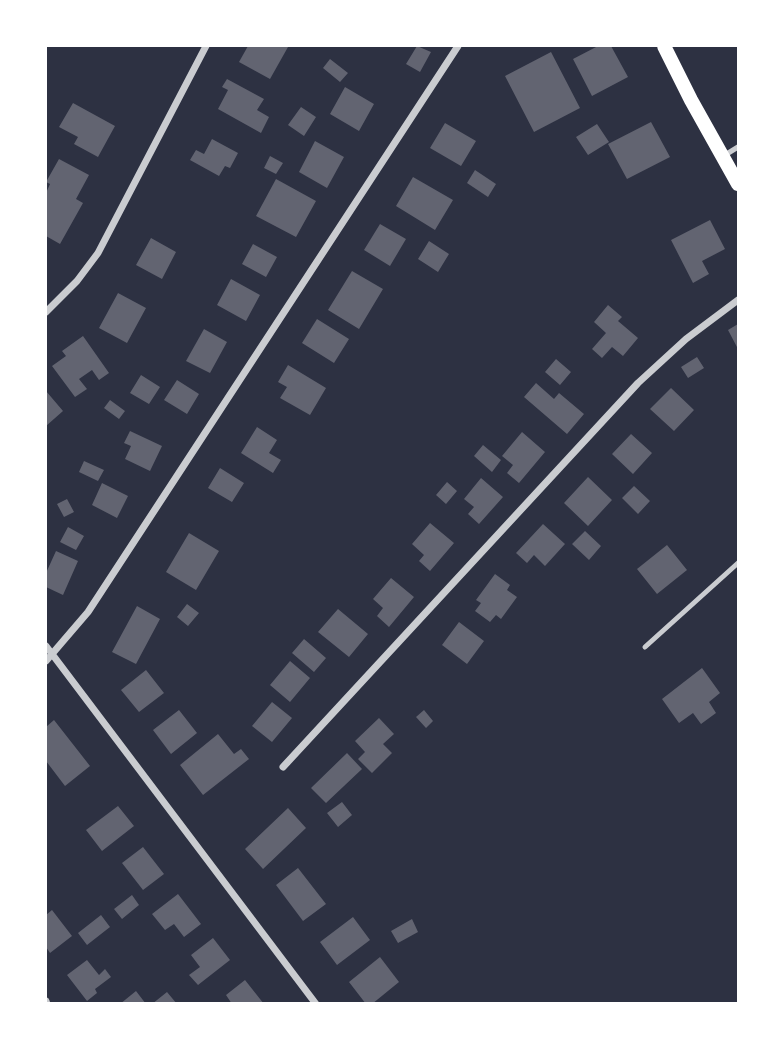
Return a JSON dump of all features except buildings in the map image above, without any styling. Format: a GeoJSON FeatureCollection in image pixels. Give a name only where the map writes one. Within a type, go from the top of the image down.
{"type":"FeatureCollection","features":[{"type":"Feature","properties":{"kind":"main road"},"geometry":{"type":"LineString","coordinates":[[664,46],[738,184]]}},
{"type":"Feature","properties":{"kind":"street"},"geometry":{"type":"LineString","coordinates":[[46,312],[78,281],[97,253],[206,46]]}},
{"type":"Feature","properties":{"kind":"street"},"geometry":{"type":"LineString","coordinates":[[46,661],[88,612],[458,46]]}},
{"type":"Feature","properties":{"kind":"street"},"geometry":{"type":"LineString","coordinates":[[283,767],[638,383],[694,333],[738,300]]}},
{"type":"Feature","properties":{"kind":"street"},"geometry":{"type":"LineString","coordinates":[[46,646],[316,1003]]}},
{"type":"Feature","properties":{"kind":"lane"},"geometry":{"type":"LineString","coordinates":[[723,157],[738,147]]}},
{"type":"Feature","properties":{"kind":"lane"},"geometry":{"type":"LineString","coordinates":[[645,647],[738,563]]}}]}
